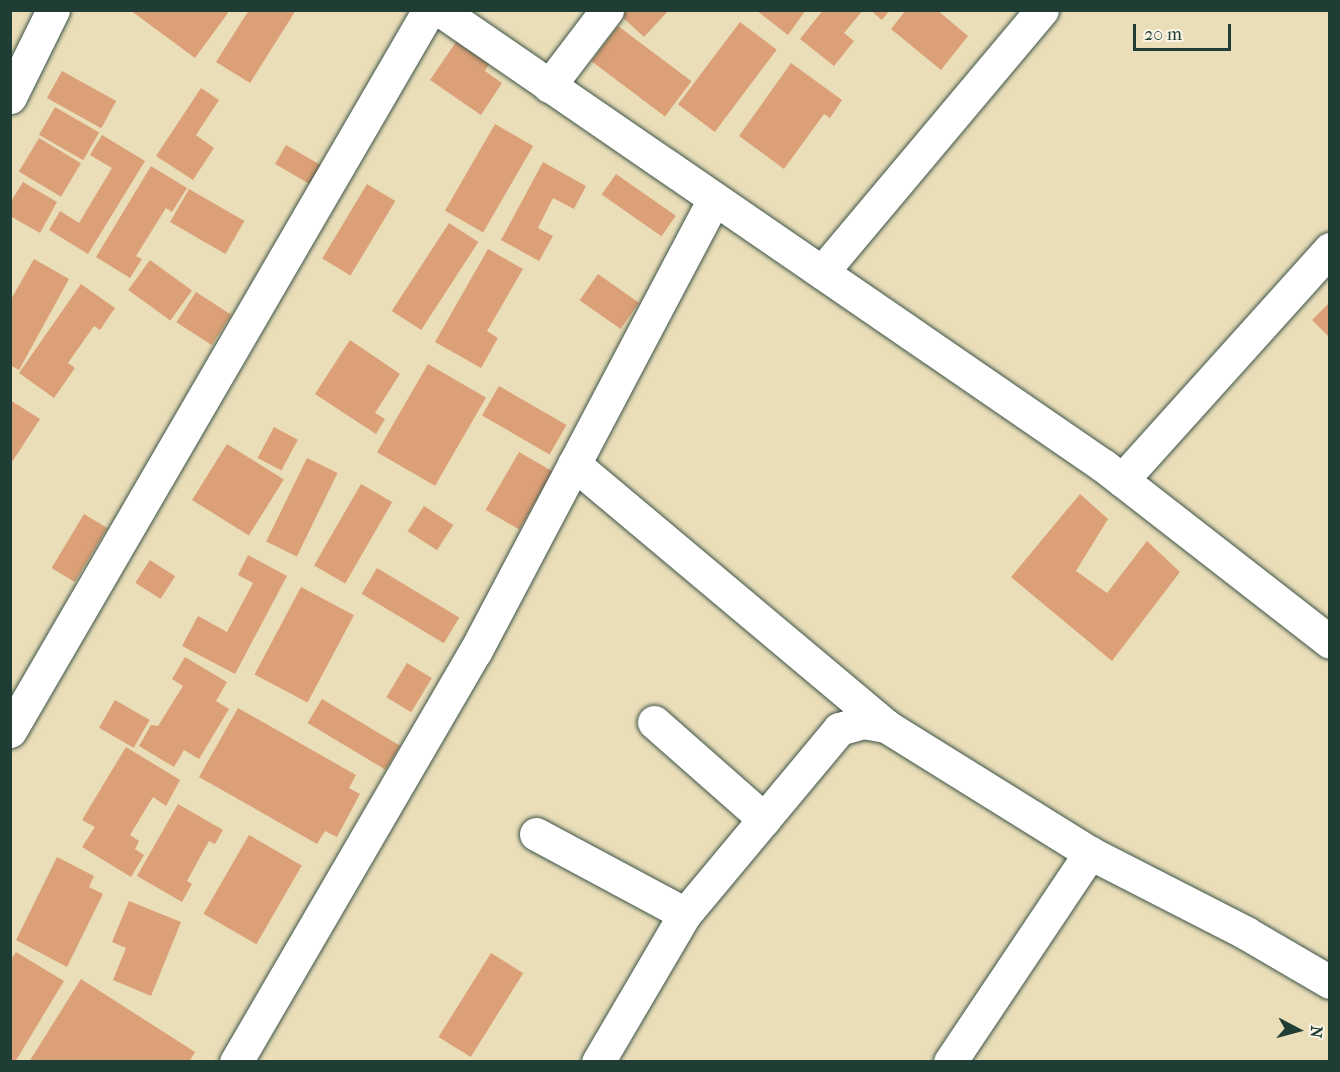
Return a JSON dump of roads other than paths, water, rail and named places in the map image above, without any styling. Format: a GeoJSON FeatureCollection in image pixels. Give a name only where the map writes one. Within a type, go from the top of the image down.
{"type":"FeatureCollection","features":[{"type":"Feature","properties":{"kind":"street"},"geometry":{"type":"LineString","coordinates":[[10,97],[53,10]]}},
{"type":"Feature","properties":{"kind":"street"},"geometry":{"type":"LineString","coordinates":[[10,731],[429,10]]}},
{"type":"Feature","properties":{"kind":"street"},"geometry":{"type":"LineString","coordinates":[[440,10],[1122,480],[1329,642]]}},
{"type":"Feature","properties":{"kind":"street"},"geometry":{"type":"LineString","coordinates":[[549,86],[607,10]]}},
{"type":"Feature","properties":{"kind":"street"},"geometry":{"type":"LineString","coordinates":[[822,272],[1042,10]]}},
{"type":"Feature","properties":{"kind":"street"},"geometry":{"type":"LineString","coordinates":[[236,1062],[475,652],[714,199]]}},
{"type":"Feature","properties":{"kind":"street"},"geometry":{"type":"LineString","coordinates":[[1122,480],[1329,249]]}},
{"type":"Feature","properties":{"kind":"street"},"geometry":{"type":"LineString","coordinates":[[574,464],[886,726],[1090,853],[1246,933],[1329,982]]}},
{"type":"Feature","properties":{"kind":"street"},"geometry":{"type":"LineString","coordinates":[[654,722],[764,819]]}},
{"type":"Feature","properties":{"kind":"street"},"geometry":{"type":"LineString","coordinates":[[598,1062],[685,915],[839,729],[863,722],[886,726]]}},
{"type":"Feature","properties":{"kind":"street"},"geometry":{"type":"LineString","coordinates":[[536,834],[685,915]]}},
{"type":"Feature","properties":{"kind":"street"},"geometry":{"type":"LineString","coordinates":[[950,1062],[1090,853]]}}]}
